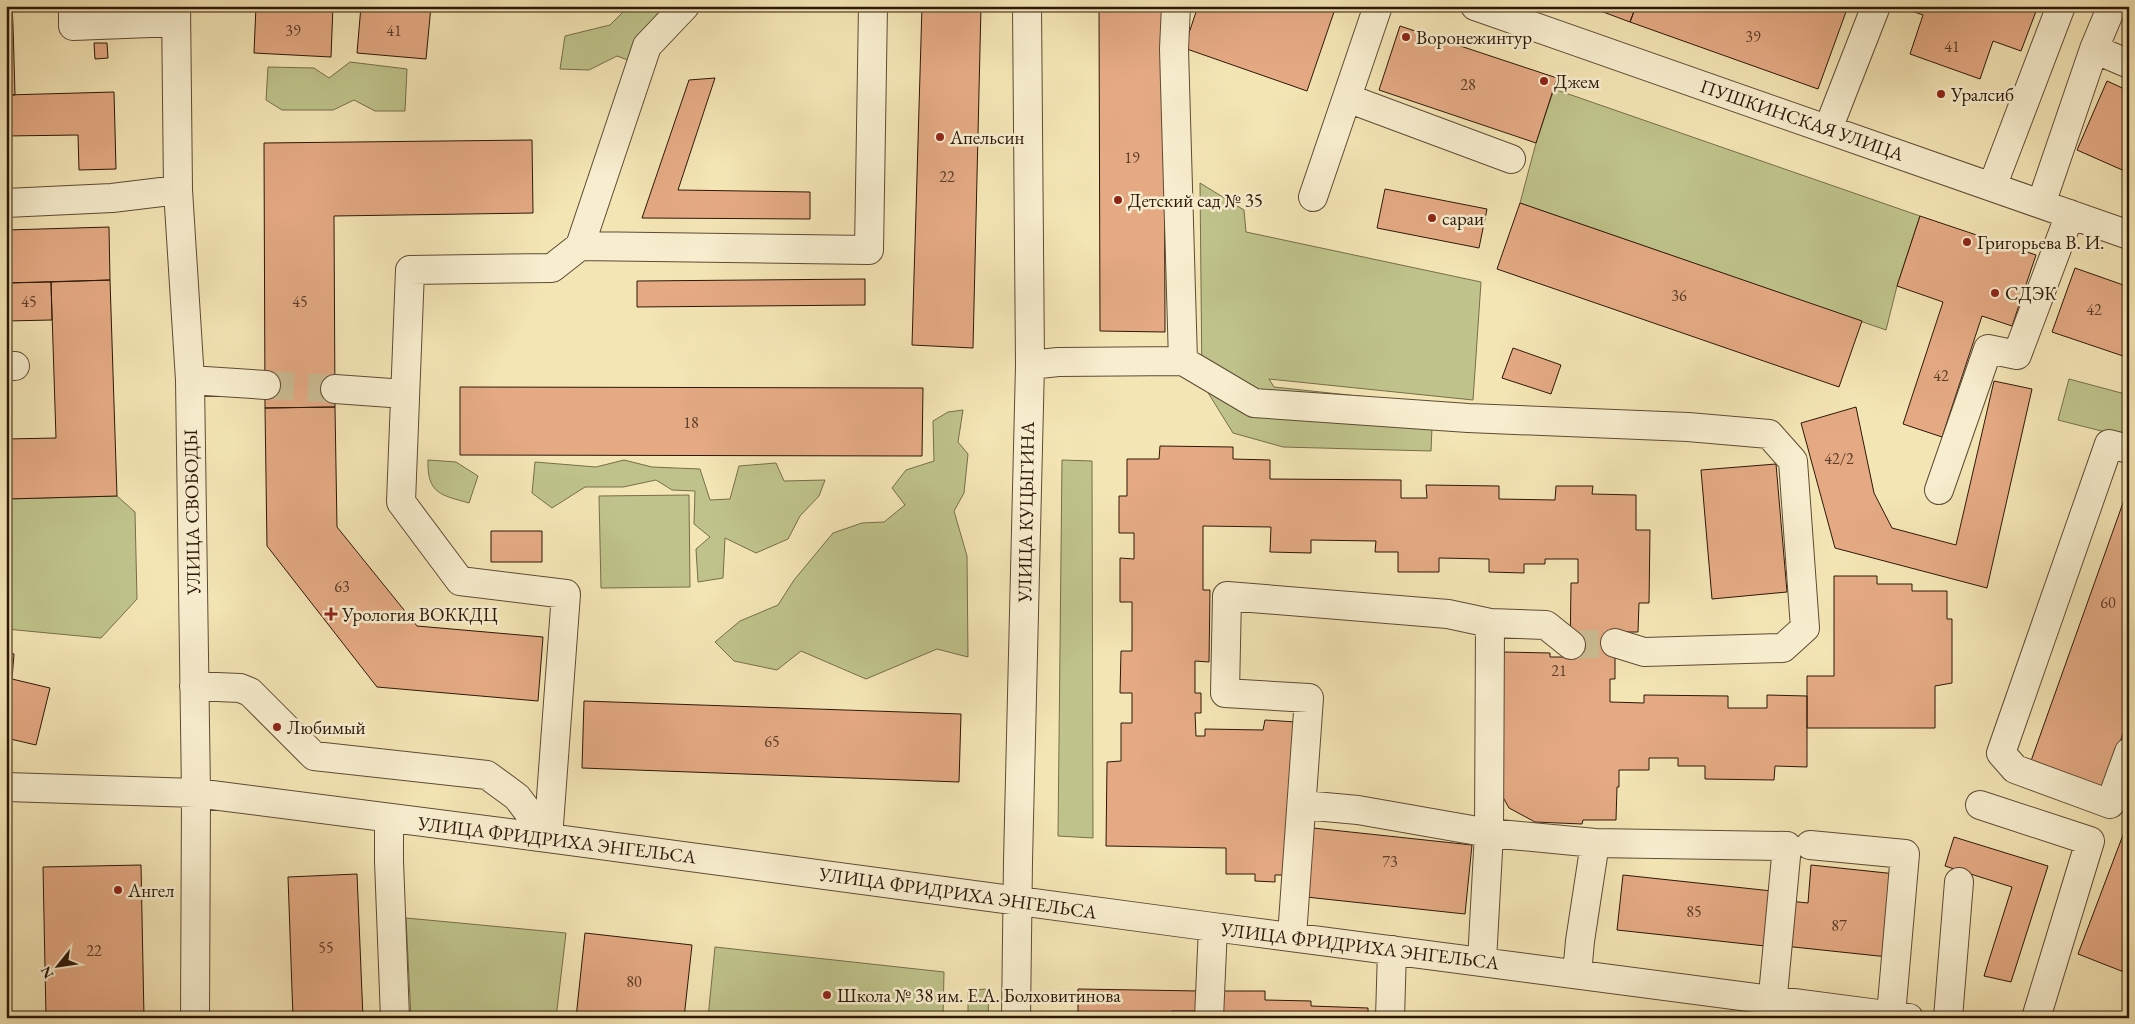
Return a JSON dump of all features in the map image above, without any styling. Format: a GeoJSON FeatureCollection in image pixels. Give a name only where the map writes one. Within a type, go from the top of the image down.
{"type":"FeatureCollection","features":[{"type":"Feature","properties":{"kind":"street"},"geometry":{"type":"LineString","coordinates":[[73,6],[73,26],[176,14]]}},
{"type":"Feature","properties":{"kind":"street"},"geometry":{"type":"LineString","coordinates":[[548,838],[566,594],[460,581],[401,502],[410,270],[552,268],[580,246],[647,46],[685,6]]}},
{"type":"Feature","properties":{"kind":"street"},"geometry":{"type":"LineString","coordinates":[[580,246],[869,250],[873,6]]}},
{"type":"Feature","properties":{"kind":"street","name":"УЛИЦА КУЦЫГИНА"},"geometry":{"type":"LineString","coordinates":[[1016,1018],[1030,365],[1027,6]]}},
{"type":"Feature","properties":{"kind":"street"},"geometry":{"type":"LineString","coordinates":[[1176,6],[1174,49],[1183,362]]}},
{"type":"Feature","properties":{"kind":"street"},"geometry":{"type":"LineString","coordinates":[[1313,197],[1378,6]]}},
{"type":"Feature","properties":{"kind":"street","name":"ПУШКИНСКАЯ УЛИЦА"},"geometry":{"type":"LineString","coordinates":[[1475,6],[2129,234]]}},
{"type":"Feature","properties":{"kind":"street"},"geometry":{"type":"LineString","coordinates":[[1828,129],[1876,6]]}},
{"type":"Feature","properties":{"kind":"street"},"geometry":{"type":"LineString","coordinates":[[1992,187],[2061,6]]}},
{"type":"Feature","properties":{"kind":"street"},"geometry":{"type":"LineString","coordinates":[[2041,204],[2094,49],[2112,6]]}},
{"type":"Feature","properties":{"kind":"street","name":"УЛИЦА СВОБОДЫ"},"geometry":{"type":"LineString","coordinates":[[176,14],[178,190],[190,380],[196,793],[195,1018]]}},
{"type":"Feature","properties":{"kind":"street"},"geometry":{"type":"LineString","coordinates":[[2094,49],[2129,64]]}},
{"type":"Feature","properties":{"kind":"street"},"geometry":{"type":"LineString","coordinates":[[1346,98],[1511,159]]}},
{"type":"Feature","properties":{"kind":"street"},"geometry":{"type":"LineString","coordinates":[[6,203],[112,198],[178,190]]}},
{"type":"Feature","properties":{"kind":"street"},"geometry":{"type":"LineString","coordinates":[[1939,490],[1988,348],[2017,354],[2070,214]]}},
{"type":"Feature","properties":{"kind":"street"},"geometry":{"type":"LineString","coordinates":[[1030,365],[1058,362],[1183,362],[1254,403],[1468,418],[1688,427],[1769,434],[1793,461],[1805,628],[1783,648],[1644,652],[1615,643]]}},
{"type":"Feature","properties":{"kind":"street"},"geometry":{"type":"LineString","coordinates":[[190,380],[266,385]]}},
{"type":"Feature","properties":{"kind":"street"},"geometry":{"type":"LineString","coordinates":[[335,389],[405,394]]}},
{"type":"Feature","properties":{"kind":"street"},"geometry":{"type":"LineString","coordinates":[[2129,449],[2109,444],[2001,753],[2015,770],[2110,804],[2129,752]]}},
{"type":"Feature","properties":{"kind":"street"},"geometry":{"type":"LineString","coordinates":[[1292,936],[1303,805],[1309,698],[1225,693],[1227,596],[1448,614],[1490,623],[1546,625],[1571,644]]}},
{"type":"Feature","properties":{"kind":"street"},"geometry":{"type":"LineString","coordinates":[[1482,961],[1489,833],[1490,623]]}},
{"type":"Feature","properties":{"kind":"street"},"geometry":{"type":"LineString","coordinates":[[194,686],[240,688],[250,692],[314,756],[487,775],[517,797],[548,838]]}},
{"type":"Feature","properties":{"kind":"street","name":"УЛИЦА ФРИДРИХА ЭНГЕЛЬСА"},"geometry":{"type":"LineString","coordinates":[[6,787],[196,793],[1482,961],[1577,974],[1771,1008],[1900,1016]]}},
{"type":"Feature","properties":{"kind":"street"},"geometry":{"type":"LineString","coordinates":[[1303,805],[1358,810],[1489,833],[1596,843],[1787,846],[1771,1008]]}},
{"type":"Feature","properties":{"kind":"street"},"geometry":{"type":"LineString","coordinates":[[1980,805],[2090,841],[2036,1018]]}},
{"type":"Feature","properties":{"kind":"street"},"geometry":{"type":"LineString","coordinates":[[389,818],[388,861],[395,1018]]}},
{"type":"Feature","properties":{"kind":"street"},"geometry":{"type":"LineString","coordinates":[[1577,974],[1580,941],[1596,843]]}},
{"type":"Feature","properties":{"kind":"street"},"geometry":{"type":"LineString","coordinates":[[1810,845],[1905,854],[1900,1016]]}},
{"type":"Feature","properties":{"kind":"street"},"geometry":{"type":"LineString","coordinates":[[1948,1018],[1959,882]]}},
{"type":"Feature","properties":{"kind":"street"},"geometry":{"type":"LineString","coordinates":[[1209,1018],[1213,927]]}},
{"type":"Feature","properties":{"kind":"street"},"geometry":{"type":"LineString","coordinates":[[1390,1018],[1392,950]]}},
{"type":"Feature","properties":{"kind":"green space"},"geometry":{"type":"Polygon","coordinates":[[[629,6],[670,6],[628,60],[617,56],[589,70],[560,69],[565,36],[610,25],[629,6]]]}},
{"type":"Feature","properties":{"kind":"green space"},"geometry":{"type":"Polygon","coordinates":[[[350,62],[407,69],[405,111],[375,111],[354,100],[333,110],[282,110],[266,100],[268,67],[314,68],[329,78],[350,62]]]}},
{"type":"Feature","properties":{"kind":"green space"},"geometry":{"type":"Polygon","coordinates":[[[1554,89],[1920,216],[1897,286],[1886,330],[1520,203],[1536,143],[1554,89]]]}},
{"type":"Feature","properties":{"kind":"green space"},"geometry":{"type":"Polygon","coordinates":[[[1200,183],[1244,210],[1246,232],[1481,282],[1473,400],[1269,379],[1274,387],[1414,402],[1432,427],[1431,451],[1283,447],[1233,433],[1202,383],[1200,183]]]}},
{"type":"Feature","properties":{"kind":"green space"},"geometry":{"type":"Polygon","coordinates":[[[2069,379],[2129,395],[2129,438],[2058,420],[2069,379]]]}},
{"type":"Feature","properties":{"kind":"green space"},"geometry":{"type":"Polygon","coordinates":[[[963,410],[958,442],[968,454],[964,493],[954,511],[967,556],[968,657],[937,649],[866,679],[801,651],[777,670],[734,661],[715,642],[740,621],[778,605],[794,580],[833,533],[862,523],[884,522],[905,505],[892,488],[906,470],[934,461],[933,421],[948,412],[963,410]]]}},
{"type":"Feature","properties":{"kind":"green space"},"geometry":{"type":"Polygon","coordinates":[[[428,460],[456,462],[478,476],[469,503],[443,495],[433,486],[428,471],[428,460]]]}},
{"type":"Feature","properties":{"kind":"green space"},"geometry":{"type":"Polygon","coordinates":[[[624,460],[652,467],[700,469],[710,500],[730,499],[739,466],[776,463],[784,481],[825,480],[819,496],[800,516],[788,539],[756,553],[725,538],[723,578],[698,582],[696,549],[710,537],[694,524],[695,491],[672,490],[656,480],[623,487],[585,487],[552,508],[532,493],[535,462],[596,467],[624,460]]]}},
{"type":"Feature","properties":{"kind":"green space"},"geometry":{"type":"Polygon","coordinates":[[[1062,460],[1092,461],[1093,838],[1058,836],[1062,460]]]}},
{"type":"Feature","properties":{"kind":"green space"},"geometry":{"type":"Polygon","coordinates":[[[689,495],[690,587],[601,588],[599,496],[689,495]]]}},
{"type":"Feature","properties":{"kind":"green space"},"geometry":{"type":"Polygon","coordinates":[[[117,496],[135,512],[137,599],[101,638],[6,629],[6,499],[117,496]]]}},
{"type":"Feature","properties":{"kind":"green space"},"geometry":{"type":"Polygon","coordinates":[[[406,918],[566,933],[556,1018],[411,1018],[406,918]]]}},
{"type":"Feature","properties":{"kind":"green space","name":"Школа № 38 им. Е.А. Болховитинова"},"geometry":{"type":"Polygon","coordinates":[[[715,947],[944,972],[943,1018],[708,1018],[715,947]]]}},
{"type":"Feature","properties":{"kind":"green space"},"geometry":{"type":"Polygon","coordinates":[[[989,989],[988,1018],[968,1018],[968,990],[989,989]]]}},
{"type":"Feature","properties":{"kind":"building"},"geometry":{"type":"Polygon","coordinates":[[[6,6],[12,6],[13,25],[6,26],[6,6]]]}},
{"type":"Feature","properties":{"kind":"building"},"geometry":{"type":"Polygon","coordinates":[[[256,6],[333,6],[331,57],[254,53],[256,6]]]}},
{"type":"Feature","properties":{"kind":"building"},"geometry":{"type":"Polygon","coordinates":[[[361,6],[431,6],[426,59],[357,53],[361,6]]]}},
{"type":"Feature","properties":{"kind":"building"},"geometry":{"type":"Polygon","coordinates":[[[922,6],[981,6],[973,348],[912,345],[922,6]]]}},
{"type":"Feature","properties":{"kind":"building"},"geometry":{"type":"Polygon","coordinates":[[[1099,6],[1164,6],[1165,332],[1100,331],[1099,6]]]}},
{"type":"Feature","properties":{"kind":"building"},"geometry":{"type":"Polygon","coordinates":[[[1198,6],[1336,6],[1307,91],[1184,48],[1198,6]]]}},
{"type":"Feature","properties":{"kind":"building"},"geometry":{"type":"Polygon","coordinates":[[[1587,6],[1636,6],[1630,22],[1587,6]]]}},
{"type":"Feature","properties":{"kind":"building"},"geometry":{"type":"Polygon","coordinates":[[[1636,6],[1841,6],[1847,9],[1818,89],[1630,22],[1636,6]]]}},
{"type":"Feature","properties":{"kind":"building"},"geometry":{"type":"Polygon","coordinates":[[[1904,6],[2038,6],[2021,51],[1993,41],[1980,79],[1910,54],[1923,15],[1903,8],[1904,6]]]}},
{"type":"Feature","properties":{"kind":"building"},"geometry":{"type":"Polygon","coordinates":[[[13,25],[15,95],[6,95],[6,26],[13,25]]]}},
{"type":"Feature","properties":{"kind":"building"},"geometry":{"type":"Polygon","coordinates":[[[1400,26],[1557,78],[1536,143],[1379,90],[1400,26]]]}},
{"type":"Feature","properties":{"kind":"building"},"geometry":{"type":"Polygon","coordinates":[[[94,43],[107,43],[108,58],[95,59],[94,43]]]}},
{"type":"Feature","properties":{"kind":"building"},"geometry":{"type":"Polygon","coordinates":[[[715,78],[678,190],[810,192],[810,219],[642,218],[689,80],[715,78]]]}},
{"type":"Feature","properties":{"kind":"building"},"geometry":{"type":"Polygon","coordinates":[[[2107,81],[2129,91],[2129,173],[2077,150],[2107,81]]]}},
{"type":"Feature","properties":{"kind":"building"},"geometry":{"type":"Polygon","coordinates":[[[114,92],[116,169],[79,170],[78,135],[6,136],[6,95],[114,92]]]}},
{"type":"Feature","properties":{"kind":"building"},"geometry":{"type":"Polygon","coordinates":[[[532,140],[533,213],[334,216],[335,407],[265,408],[264,143],[532,140]]]}},
{"type":"Feature","properties":{"kind":"building","name":"сараи"},"geometry":{"type":"Polygon","coordinates":[[[1385,189],[1487,209],[1479,248],[1377,228],[1385,189]]]}},
{"type":"Feature","properties":{"kind":"building"},"geometry":{"type":"Polygon","coordinates":[[[1520,203],[1862,321],[1839,387],[1497,269],[1520,203]]]}},
{"type":"Feature","properties":{"kind":"building"},"geometry":{"type":"Polygon","coordinates":[[[1920,216],[2036,255],[2012,326],[1982,316],[1942,437],[1903,424],[1943,302],[1897,286],[1920,216]]]}},
{"type":"Feature","properties":{"kind":"building"},"geometry":{"type":"Polygon","coordinates":[[[109,227],[110,280],[6,283],[6,230],[109,227]]]}},
{"type":"Feature","properties":{"kind":"building"},"geometry":{"type":"Polygon","coordinates":[[[2075,268],[2129,287],[2129,358],[2052,332],[2075,268]]]}},
{"type":"Feature","properties":{"kind":"building"},"geometry":{"type":"Polygon","coordinates":[[[865,279],[865,305],[637,307],[637,281],[865,279]]]}},
{"type":"Feature","properties":{"kind":"building"},"geometry":{"type":"Polygon","coordinates":[[[110,280],[117,496],[6,499],[6,439],[56,438],[51,282],[110,280]]]}},
{"type":"Feature","properties":{"kind":"building"},"geometry":{"type":"Polygon","coordinates":[[[51,282],[52,320],[6,321],[6,283],[51,282]]]}},
{"type":"Feature","properties":{"kind":"building"},"geometry":{"type":"Polygon","coordinates":[[[1513,348],[1561,365],[1551,394],[1502,378],[1513,348]]]}},
{"type":"Feature","properties":{"kind":"building"},"geometry":{"type":"Polygon","coordinates":[[[1994,381],[2032,389],[1987,588],[1835,548],[1801,423],[1856,407],[1874,493],[1892,528],[1956,545],[1994,381]]]}},
{"type":"Feature","properties":{"kind":"building"},"geometry":{"type":"Polygon","coordinates":[[[460,387],[923,388],[922,456],[460,455],[460,387]]]}},
{"type":"Feature","properties":{"kind":"building"},"geometry":{"type":"Polygon","coordinates":[[[335,407],[337,527],[417,626],[543,637],[538,701],[377,687],[267,546],[265,408],[335,407]]]}},
{"type":"Feature","properties":{"kind":"building"},"geometry":{"type":"Polygon","coordinates":[[[1160,446],[1233,447],[1233,459],[1270,460],[1270,479],[1401,480],[1401,498],[1427,498],[1426,485],[1499,486],[1499,499],[1555,500],[1556,486],[1593,486],[1592,494],[1636,495],[1636,530],[1650,530],[1649,603],[1639,603],[1638,632],[1615,632],[1615,679],[1610,679],[1610,702],[1644,703],[1644,695],[1728,696],[1728,708],[1767,708],[1767,695],[1807,696],[1807,767],[1775,766],[1774,780],[1705,779],[1705,766],[1678,766],[1678,758],[1649,758],[1649,770],[1619,770],[1616,820],[1583,820],[1582,824],[1535,822],[1509,808],[1496,785],[1504,652],[1550,653],[1550,657],[1570,657],[1571,583],[1578,583],[1578,559],[1545,559],[1545,564],[1524,564],[1524,573],[1489,572],[1489,559],[1439,558],[1439,572],[1398,572],[1398,552],[1375,552],[1376,541],[1311,540],[1311,553],[1270,552],[1271,527],[1203,526],[1203,590],[1210,590],[1209,662],[1195,661],[1195,693],[1201,693],[1201,713],[1195,713],[1196,736],[1205,736],[1205,729],[1263,730],[1265,720],[1296,722],[1288,875],[1275,875],[1275,882],[1255,881],[1255,874],[1226,874],[1226,848],[1106,846],[1107,762],[1121,761],[1121,723],[1132,723],[1132,693],[1120,693],[1121,651],[1132,651],[1132,602],[1120,602],[1120,558],[1134,559],[1134,533],[1119,533],[1119,496],[1127,496],[1127,459],[1159,459],[1160,446]]]}},
{"type":"Feature","properties":{"kind":"building"},"geometry":{"type":"Polygon","coordinates":[[[1776,464],[1787,592],[1712,599],[1701,470],[1776,464]]]}},
{"type":"Feature","properties":{"kind":"building"},"geometry":{"type":"Polygon","coordinates":[[[2129,486],[2129,717],[2104,787],[2031,761],[2129,486]]]}},
{"type":"Feature","properties":{"kind":"building"},"geometry":{"type":"Polygon","coordinates":[[[491,531],[542,531],[542,562],[491,562],[491,531]]]}},
{"type":"Feature","properties":{"kind":"building"},"geometry":{"type":"Polygon","coordinates":[[[1834,576],[1877,576],[1877,584],[1912,584],[1912,591],[1947,591],[1947,619],[1952,619],[1952,683],[1935,686],[1935,728],[1807,728],[1807,676],[1834,676],[1834,576]]]}},
{"type":"Feature","properties":{"kind":"building"},"geometry":{"type":"Polygon","coordinates":[[[6,652],[14,654],[12,679],[50,688],[36,745],[6,738],[6,652]]]}},
{"type":"Feature","properties":{"kind":"building"},"geometry":{"type":"Polygon","coordinates":[[[584,701],[961,714],[959,782],[582,768],[584,701]]]}},
{"type":"Feature","properties":{"kind":"building"},"geometry":{"type":"Polygon","coordinates":[[[2129,819],[2129,974],[2078,954],[2129,819]]]}},
{"type":"Feature","properties":{"kind":"building"},"geometry":{"type":"Polygon","coordinates":[[[1313,828],[1472,845],[1465,914],[1306,897],[1313,828]]]}},
{"type":"Feature","properties":{"kind":"building"},"geometry":{"type":"Polygon","coordinates":[[[1954,837],[2048,866],[2011,982],[1984,976],[2012,887],[1945,866],[1954,837]]]}},
{"type":"Feature","properties":{"kind":"building"},"geometry":{"type":"Polygon","coordinates":[[[141,865],[144,1018],[46,1018],[43,867],[141,865]]]}},
{"type":"Feature","properties":{"kind":"building"},"geometry":{"type":"Polygon","coordinates":[[[1811,865],[1896,874],[1888,957],[1784,946],[1789,901],[1808,903],[1811,865]]]}},
{"type":"Feature","properties":{"kind":"building"},"geometry":{"type":"Polygon","coordinates":[[[357,874],[363,1018],[293,1018],[288,877],[357,874]]]}},
{"type":"Feature","properties":{"kind":"building"},"geometry":{"type":"Polygon","coordinates":[[[1623,875],[1772,891],[1765,946],[1617,930],[1623,875]]]}},
{"type":"Feature","properties":{"kind":"building"},"geometry":{"type":"Polygon","coordinates":[[[585,933],[692,945],[684,1018],[576,1018],[585,933]]]}},
{"type":"Feature","properties":{"kind":"building"},"geometry":{"type":"Polygon","coordinates":[[[1078,989],[1200,991],[1200,1011],[1172,1011],[1172,1018],[1078,1018],[1078,989]]]}},
{"type":"Feature","properties":{"kind":"building"},"geometry":{"type":"Polygon","coordinates":[[[1219,991],[1265,991],[1265,1000],[1311,1001],[1311,1006],[1368,1008],[1368,1018],[1218,1018],[1219,991]]]}},
{"type":"Feature","properties":{"kind":"tunnel"},"geometry":{"type":"LineString","coordinates":[[266,385],[335,389]]}},
{"type":"Feature","properties":{"kind":"tunnel"},"geometry":{"type":"LineString","coordinates":[[1571,645],[1615,643]]}},
{"type":"Feature","properties":{"kind":"place","name":"Воронежинтур"},"geometry":{"type":"Point","coordinates":[1406,37]}},
{"type":"Feature","properties":{"kind":"place","name":"Джем"},"geometry":{"type":"Point","coordinates":[1544,81]}},
{"type":"Feature","properties":{"kind":"place","name":"Уралсиб"},"geometry":{"type":"Point","coordinates":[1941,94]}},
{"type":"Feature","properties":{"kind":"place","name":"Апельсин"},"geometry":{"type":"Point","coordinates":[940,137]}},
{"type":"Feature","properties":{"kind":"place","name":"Детский сад № 35"},"geometry":{"type":"Point","coordinates":[1118,200]}},
{"type":"Feature","properties":{"kind":"place","name":"сараи"},"geometry":{"type":"Point","coordinates":[1432,218]}},
{"type":"Feature","properties":{"kind":"place","name":"Григорьева В. И."},"geometry":{"type":"Point","coordinates":[1967,242]}},
{"type":"Feature","properties":{"kind":"place","name":"СДЭК"},"geometry":{"type":"Point","coordinates":[1995,293]}},
{"type":"Feature","properties":{"kind":"place","name":"Урология ВОККДЦ"},"geometry":{"type":"Point","coordinates":[331,614]}},
{"type":"Feature","properties":{"kind":"place","name":"Любимый"},"geometry":{"type":"Point","coordinates":[277,727]}},
{"type":"Feature","properties":{"kind":"place","name":"Ангел"},"geometry":{"type":"Point","coordinates":[118,890]}},
{"type":"Feature","properties":{"kind":"place","name":"Школа № 38 им. Е.А. Болховитинова"},"geometry":{"type":"Point","coordinates":[827,995]}}]}
